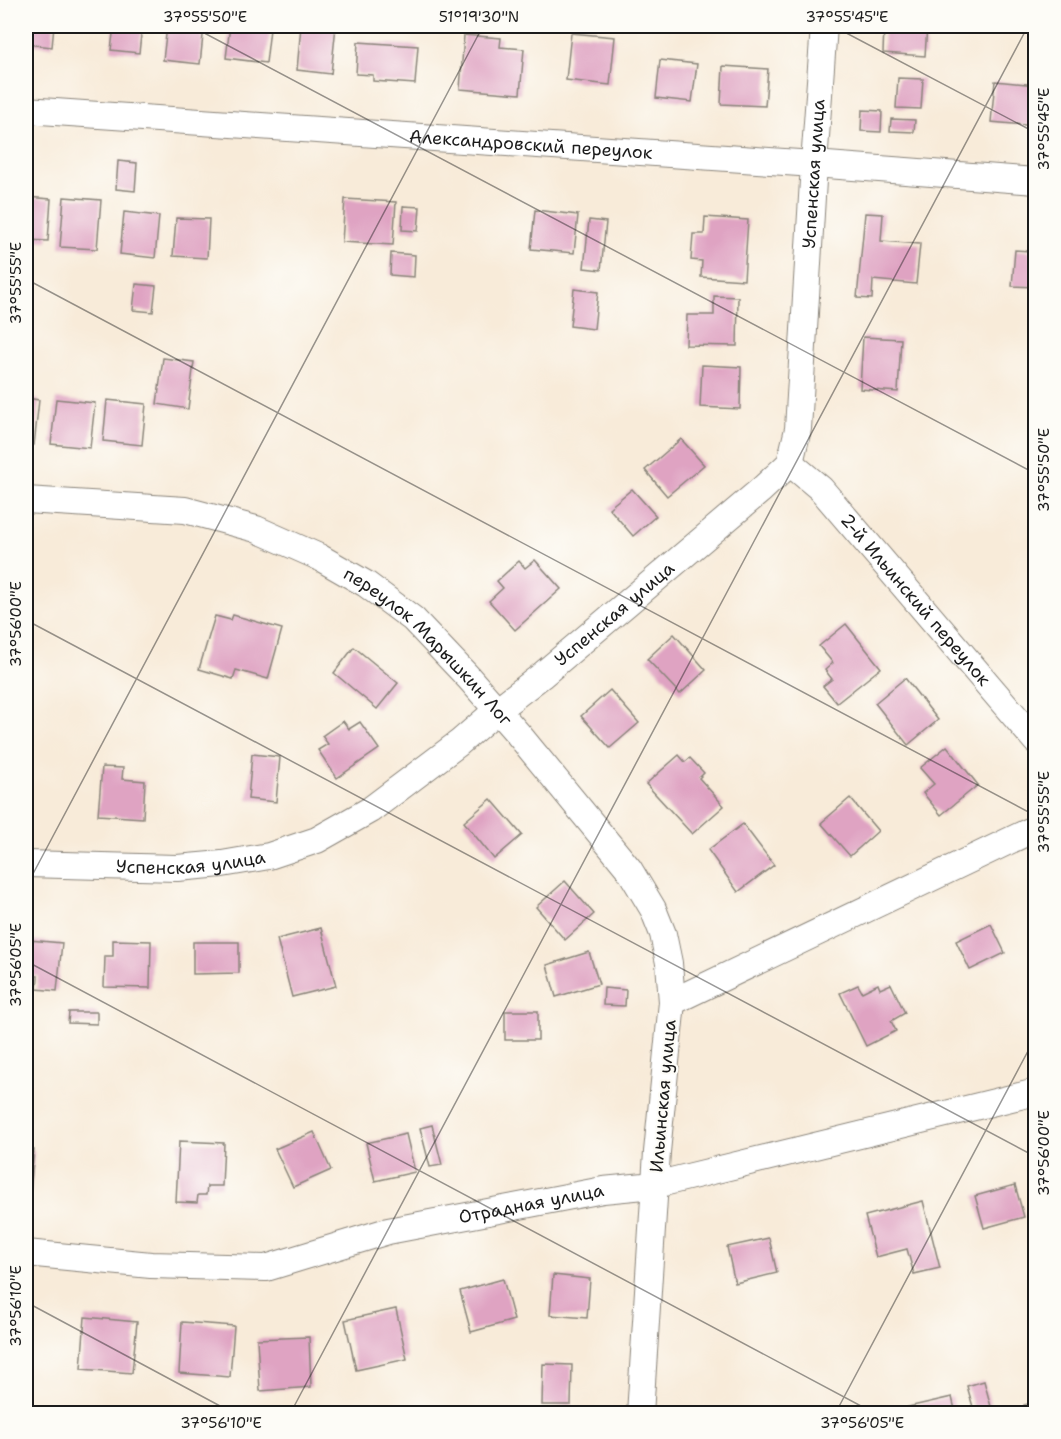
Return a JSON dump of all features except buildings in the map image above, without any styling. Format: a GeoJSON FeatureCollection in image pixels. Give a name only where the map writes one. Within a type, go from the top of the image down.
{"type":"FeatureCollection","features":[{"type":"Feature","properties":{"kind":"street","name":"Успенская улица"},"geometry":{"type":"LineString","coordinates":[[26,864],[177,868],[222,864],[269,856],[317,840],[370,810],[459,743],[761,490],[790,463],[798,429],[824,26]]}},
{"type":"Feature","properties":{"kind":"street","name":"Александровский переулок"},"geometry":{"type":"LineString","coordinates":[[26,110],[1035,181]]}},
{"type":"Feature","properties":{"kind":"street","name":"2-й Ильинский переулок"},"geometry":{"type":"LineString","coordinates":[[790,463],[821,489],[1035,741]]}},
{"type":"Feature","properties":{"kind":"street","name":"переулок Марышкин Лог"},"geometry":{"type":"LineString","coordinates":[[26,500],[185,510],[256,529],[319,557],[366,584],[404,612],[460,669],[519,735],[629,869],[653,909],[663,934],[669,963],[672,1002]]}},
{"type":"Feature","properties":{"kind":"street","name":"Ильинская улица"},"geometry":{"type":"LineString","coordinates":[[640,1413],[657,1152],[672,1002],[1035,828]]}},
{"type":"Feature","properties":{"kind":"street","name":"Отрадная улица"},"geometry":{"type":"LineString","coordinates":[[26,1253],[151,1265],[266,1268],[388,1231],[603,1190],[655,1185],[1035,1092]]}}]}
